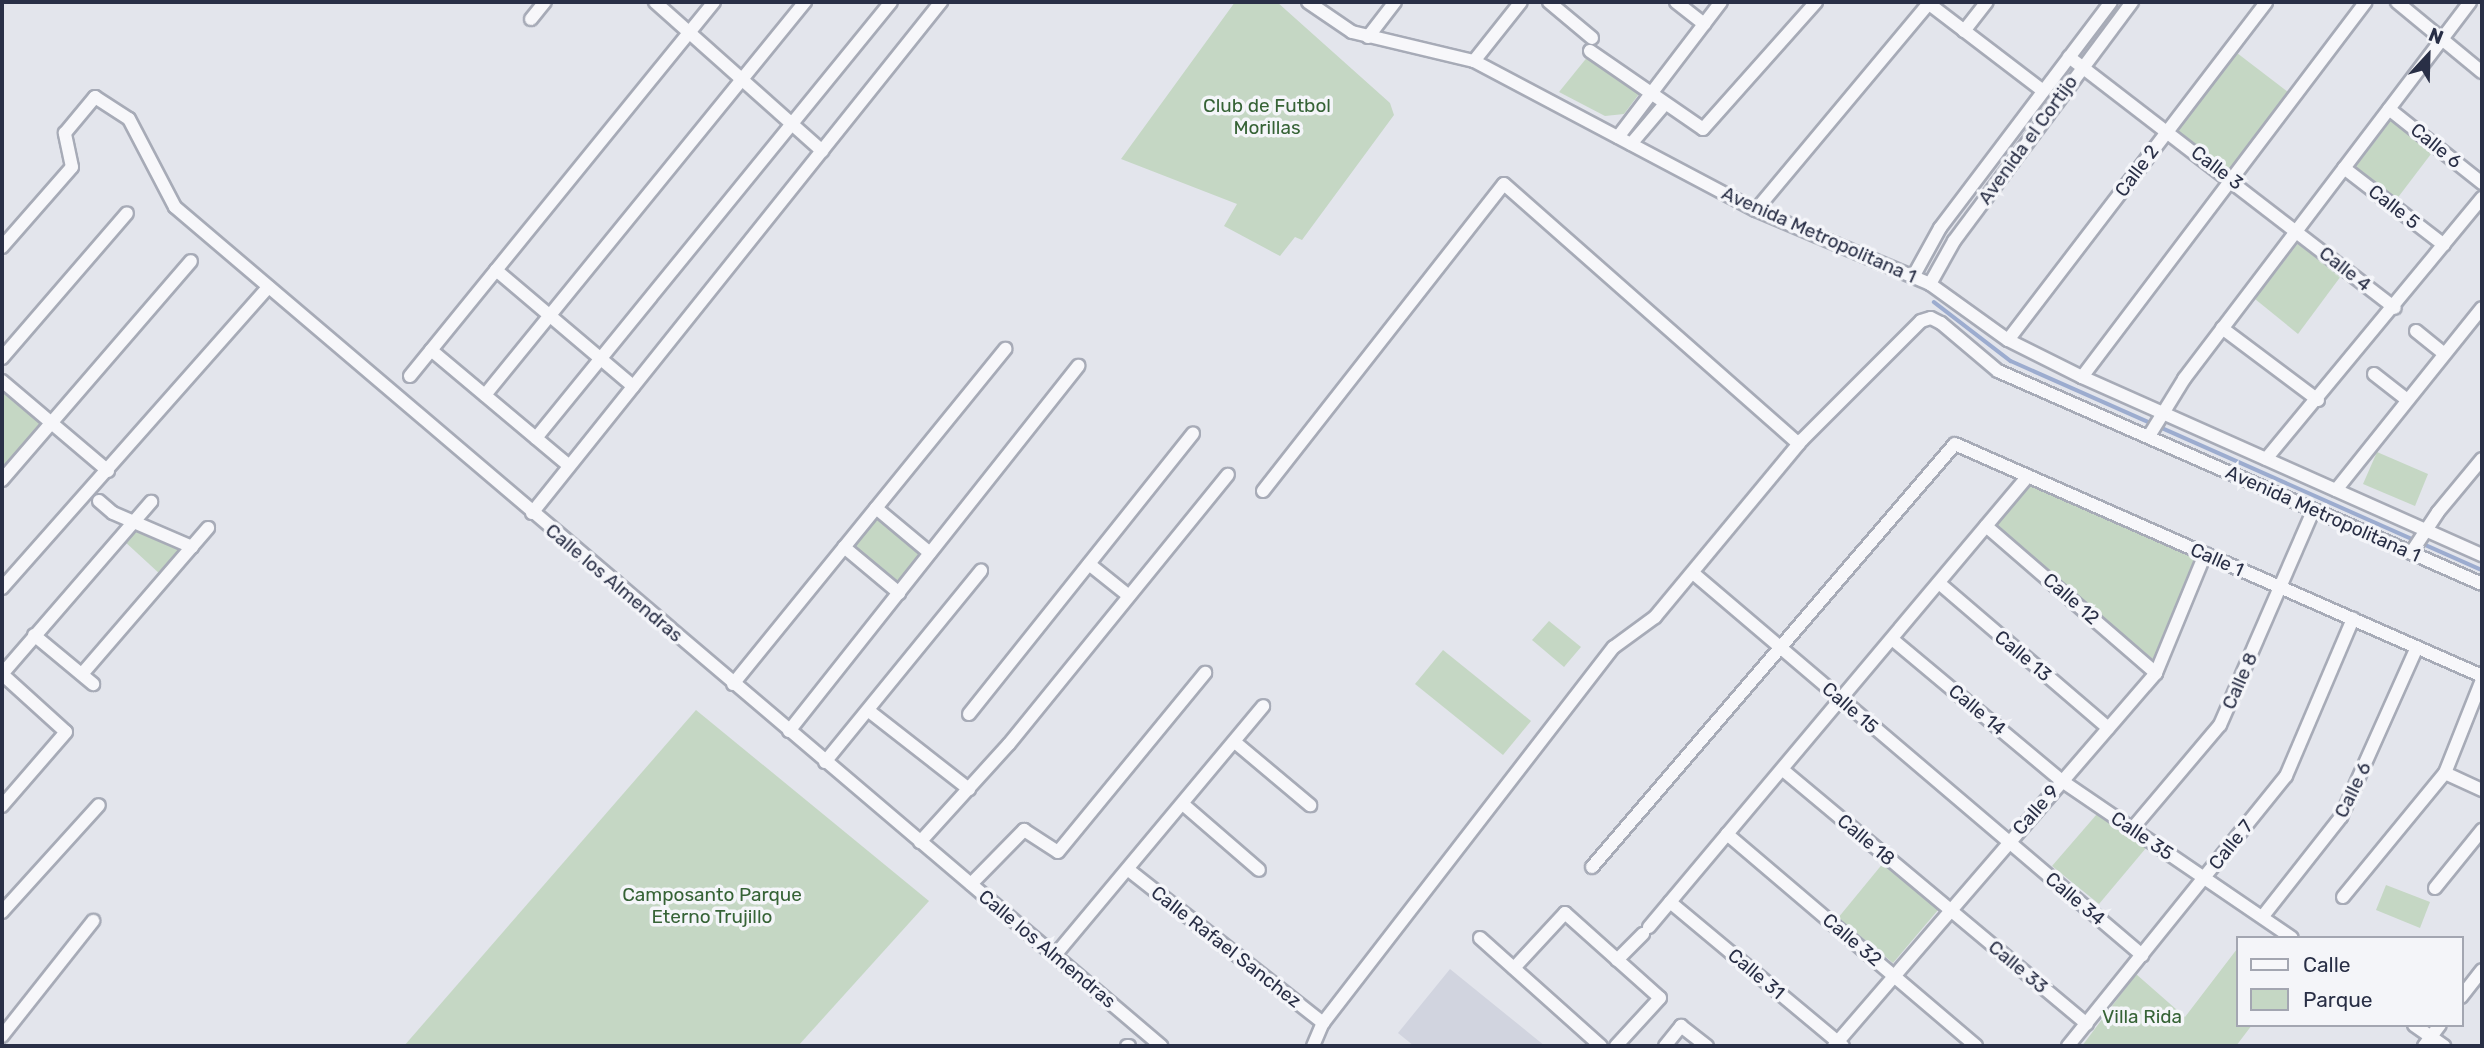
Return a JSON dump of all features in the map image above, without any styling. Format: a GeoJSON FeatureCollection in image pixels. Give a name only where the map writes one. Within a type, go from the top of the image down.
{"type":"FeatureCollection","features":[{"type":"Feature","properties":{"kind":"street"},"geometry":{"type":"LineString","coordinates":[[531,19],[545,2]]}},
{"type":"Feature","properties":{"kind":"street"},"geometry":{"type":"LineString","coordinates":[[655,2],[822,150]]}},
{"type":"Feature","properties":{"kind":"street"},"geometry":{"type":"LineString","coordinates":[[410,376],[714,2]]}},
{"type":"Feature","properties":{"kind":"street"},"geometry":{"type":"LineString","coordinates":[[485,395],[805,2]]}},
{"type":"Feature","properties":{"kind":"street"},"geometry":{"type":"LineString","coordinates":[[536,438],[891,2]]}},
{"type":"Feature","properties":{"kind":"street"},"geometry":{"type":"LineString","coordinates":[[532,513],[941,2]]}},
{"type":"Feature","properties":{"kind":"street","name":"Avenida Metropolitana 1"},"geometry":{"type":"LineString","coordinates":[[1308,2],[1352,32],[1474,61],[1756,211],[1930,284],[2008,340],[2082,377],[2159,414],[2336,490],[2423,532],[2482,555]]}},
{"type":"Feature","properties":{"kind":"street"},"geometry":{"type":"LineString","coordinates":[[1368,37],[1395,2]]}},
{"type":"Feature","properties":{"kind":"street"},"geometry":{"type":"LineString","coordinates":[[1474,61],[1521,2]]}},
{"type":"Feature","properties":{"kind":"street"},"geometry":{"type":"LineString","coordinates":[[1549,2],[1591,44],[1649,95],[1703,129],[1809,4]]}},
{"type":"Feature","properties":{"kind":"street"},"geometry":{"type":"LineString","coordinates":[[1676,2],[1704,23]]}},
{"type":"Feature","properties":{"kind":"street"},"geometry":{"type":"LineString","coordinates":[[1618,137],[1721,2]]}},
{"type":"Feature","properties":{"kind":"street"},"geometry":{"type":"LineString","coordinates":[[1964,31],[1987,2]]}},
{"type":"Feature","properties":{"kind":"street","name":"Avenida el Cortijo"},"geometry":{"type":"LineString","coordinates":[[1913,277],[1940,228],[2111,2]]}},
{"type":"Feature","properties":{"kind":"street","name":"Avenida el Cortijo"},"geometry":{"type":"LineString","coordinates":[[1930,284],[1954,241],[2132,2]]}},
{"type":"Feature","properties":{"kind":"street","name":"Calle 2"},"geometry":{"type":"LineString","coordinates":[[2008,340],[2266,2]]}},
{"type":"Feature","properties":{"kind":"street"},"geometry":{"type":"LineString","coordinates":[[2082,377],[2366,2]]}},
{"type":"Feature","properties":{"kind":"street"},"geometry":{"type":"LineString","coordinates":[[2397,2],[2482,72]]}},
{"type":"Feature","properties":{"kind":"street"},"geometry":{"type":"LineString","coordinates":[[2150,433],[2159,414],[2222,328],[2470,2]]}},
{"type":"Feature","properties":{"kind":"street"},"geometry":{"type":"LineString","coordinates":[[1756,211],[1929,3],[2043,92]]}},
{"type":"Feature","properties":{"kind":"street","name":"Calle 3"},"geometry":{"type":"LineString","coordinates":[[2069,57],[2296,230]]}},
{"type":"Feature","properties":{"kind":"street","name":"Calle los Almendras"},"geometry":{"type":"LineString","coordinates":[[2,247],[72,167],[65,133],[95,97],[129,119],[175,207],[1161,1046]]}},
{"type":"Feature","properties":{"kind":"street"},"geometry":{"type":"LineString","coordinates":[[1631,144],[1664,104]]}},
{"type":"Feature","properties":{"kind":"street","name":"Calle 6"},"geometry":{"type":"LineString","coordinates":[[2389,108],[2482,183]]}},
{"type":"Feature","properties":{"kind":"street","name":"Calle 5"},"geometry":{"type":"LineString","coordinates":[[2344,168],[2444,246]]}},
{"type":"Feature","properties":{"kind":"street"},"geometry":{"type":"LineString","coordinates":[[1263,491],[1504,184],[1799,444],[1655,617],[1614,647],[1323,1023],[1313,1046]]}},
{"type":"Feature","properties":{"kind":"street"},"geometry":{"type":"LineString","coordinates":[[2266,459],[2395,308],[2482,198]]}},
{"type":"Feature","properties":{"kind":"street"},"geometry":{"type":"LineString","coordinates":[[2,358],[127,214]]}},
{"type":"Feature","properties":{"kind":"street","name":"Calle 4"},"geometry":{"type":"LineString","coordinates":[[2296,230],[2395,308]]}},
{"type":"Feature","properties":{"kind":"street"},"geometry":{"type":"LineString","coordinates":[[2,480],[53,425],[191,261]]}},
{"type":"Feature","properties":{"kind":"street"},"geometry":{"type":"LineString","coordinates":[[496,270],[633,386]]}},
{"type":"Feature","properties":{"kind":"street"},"geometry":{"type":"LineString","coordinates":[[2,588],[268,287]]}},
{"type":"Feature","properties":{"kind":"street"},"geometry":{"type":"LineString","coordinates":[[2336,490],[2344,475],[2482,307]]}},
{"type":"Feature","properties":{"kind":"street","name":"Avenida Metropolitana 1"},"geometry":{"type":"LineString","coordinates":[[1799,444],[1922,321],[1931,318],[1998,371],[2150,433],[2313,511],[2412,550],[2482,582]]}},
{"type":"Feature","properties":{"kind":"street"},"geometry":{"type":"LineString","coordinates":[[2222,328],[2318,400]]}},
{"type":"Feature","properties":{"kind":"street"},"geometry":{"type":"LineString","coordinates":[[2416,331],[2444,354]]}},
{"type":"Feature","properties":{"kind":"street"},"geometry":{"type":"LineString","coordinates":[[733,684],[1005,349]]}},
{"type":"Feature","properties":{"kind":"street"},"geometry":{"type":"LineString","coordinates":[[431,350],[569,466]]}},
{"type":"Feature","properties":{"kind":"street"},"geometry":{"type":"LineString","coordinates":[[789,731],[1078,366]]}},
{"type":"Feature","properties":{"kind":"street"},"geometry":{"type":"LineString","coordinates":[[2374,374],[2406,399]]}},
{"type":"Feature","properties":{"kind":"street"},"geometry":{"type":"LineString","coordinates":[[2,381],[108,471]]}},
{"type":"Feature","properties":{"kind":"street"},"geometry":{"type":"LineString","coordinates":[[969,713],[1193,433]]}},
{"type":"Feature","properties":{"kind":"street","name":"Calle 1"},"geometry":{"type":"LineString","coordinates":[[1782,648],[1953,446],[2028,475],[2482,678]]}},
{"type":"Feature","properties":{"kind":"street"},"geometry":{"type":"LineString","coordinates":[[2412,550],[2423,532],[2482,459]]}},
{"type":"Feature","properties":{"kind":"street"},"geometry":{"type":"LineString","coordinates":[[920,842],[969,789],[1228,475]]}},
{"type":"Feature","properties":{"kind":"street"},"geometry":{"type":"LineString","coordinates":[[1617,960],[1646,930],[1783,770],[2028,475]]}},
{"type":"Feature","properties":{"kind":"street"},"geometry":{"type":"LineString","coordinates":[[99,501],[134,522],[192,547]]}},
{"type":"Feature","properties":{"kind":"street"},"geometry":{"type":"LineString","coordinates":[[2,806],[66,732],[2,674],[150,502]]}},
{"type":"Feature","properties":{"kind":"street"},"geometry":{"type":"LineString","coordinates":[[876,508],[930,553]]}},
{"type":"Feature","properties":{"kind":"street","name":"Calle 8"},"geometry":{"type":"LineString","coordinates":[[2132,829],[2220,725],[2313,511]]}},
{"type":"Feature","properties":{"kind":"street","name":"Calle 12"},"geometry":{"type":"LineString","coordinates":[[1986,526],[2156,673]]}},
{"type":"Feature","properties":{"kind":"street"},"geometry":{"type":"LineString","coordinates":[[82,674],[208,528]]}},
{"type":"Feature","properties":{"kind":"street"},"geometry":{"type":"LineString","coordinates":[[844,547],[899,593]]}},
{"type":"Feature","properties":{"kind":"street","name":"Calle 9"},"geometry":{"type":"LineString","coordinates":[[1838,1045],[2008,842],[2156,673],[2204,554]]}},
{"type":"Feature","properties":{"kind":"street"},"geometry":{"type":"LineString","coordinates":[[1089,564],[1129,596]]}},
{"type":"Feature","properties":{"kind":"street"},"geometry":{"type":"LineString","coordinates":[[825,762],[981,570]]}},
{"type":"Feature","properties":{"kind":"street","name":"Calle 15"},"geometry":{"type":"LineString","coordinates":[[1693,573],[2008,842]]}},
{"type":"Feature","properties":{"kind":"street","name":"Calle 13"},"geometry":{"type":"LineString","coordinates":[[1938,583],[2108,728]]}},
{"type":"Feature","properties":{"kind":"street","name":"Calle 7"},"geometry":{"type":"LineString","coordinates":[[2068,1046],[2206,878],[2291,769],[2353,619]]}},
{"type":"Feature","properties":{"kind":"street"},"geometry":{"type":"LineString","coordinates":[[34,635],[93,684]]}},
{"type":"Feature","properties":{"kind":"street","name":"Calle 14"},"geometry":{"type":"LineString","coordinates":[[1892,639],[2062,781]]}},
{"type":"Feature","properties":{"kind":"street","name":"Calle 6"},"geometry":{"type":"LineString","coordinates":[[2263,916],[2341,817],[2417,647]]}},
{"type":"Feature","properties":{"kind":"street"},"geometry":{"type":"LineString","coordinates":[[1592,867],[1782,648]]}},
{"type":"Feature","properties":{"kind":"street"},"geometry":{"type":"LineString","coordinates":[[971,884],[1024,830],[1058,852],[1205,673]]}},
{"type":"Feature","properties":{"kind":"street"},"geometry":{"type":"LineString","coordinates":[[2343,897],[2445,773],[2482,678]]}},
{"type":"Feature","properties":{"kind":"street"},"geometry":{"type":"LineString","coordinates":[[1056,954],[1130,871],[1236,743],[1263,706]]}},
{"type":"Feature","properties":{"kind":"street"},"geometry":{"type":"LineString","coordinates":[[869,711],[969,789]]}},
{"type":"Feature","properties":{"kind":"street"},"geometry":{"type":"LineString","coordinates":[[1236,743],[1310,805]]}},
{"type":"Feature","properties":{"kind":"street","name":"Calle 18"},"geometry":{"type":"LineString","coordinates":[[1783,770],[1950,910]]}},
{"type":"Feature","properties":{"kind":"street"},"geometry":{"type":"LineString","coordinates":[[2445,773],[2482,790]]}},
{"type":"Feature","properties":{"kind":"street","name":"Calle 35"},"geometry":{"type":"LineString","coordinates":[[2062,781],[2289,936]]}},
{"type":"Feature","properties":{"kind":"street"},"geometry":{"type":"LineString","coordinates":[[2,912],[99,805]]}},
{"type":"Feature","properties":{"kind":"street"},"geometry":{"type":"LineString","coordinates":[[1184,805],[1259,870]]}},
{"type":"Feature","properties":{"kind":"street"},"geometry":{"type":"LineString","coordinates":[[2435,888],[2482,830]]}},
{"type":"Feature","properties":{"kind":"street","name":"Calle 32"},"geometry":{"type":"LineString","coordinates":[[1727,834],[1976,1046]]}},
{"type":"Feature","properties":{"kind":"street","name":"Calle 34"},"geometry":{"type":"LineString","coordinates":[[2008,842],[2142,955]]}},
{"type":"Feature","properties":{"kind":"street","name":"Calle Rafael Sanchez"},"geometry":{"type":"LineString","coordinates":[[1130,871],[1323,1023]]}},
{"type":"Feature","properties":{"kind":"street","name":"Calle 31"},"geometry":{"type":"LineString","coordinates":[[1670,902],[1838,1045]]}},
{"type":"Feature","properties":{"kind":"street","name":"Calle 33"},"geometry":{"type":"LineString","coordinates":[[1950,910],[2087,1024]]}},
{"type":"Feature","properties":{"kind":"street"},"geometry":{"type":"LineString","coordinates":[[1514,968],[1565,914],[1660,998],[1616,1046]]}},
{"type":"Feature","properties":{"kind":"street"},"geometry":{"type":"LineString","coordinates":[[2,1036],[93,921]]}},
{"type":"Feature","properties":{"kind":"street"},"geometry":{"type":"LineString","coordinates":[[1480,938],[1601,1046]]}},
{"type":"Feature","properties":{"kind":"street"},"geometry":{"type":"LineString","coordinates":[[2463,994],[2482,970]]}},
{"type":"Feature","properties":{"kind":"street"},"geometry":{"type":"LineString","coordinates":[[1665,1046],[1681,1026],[1707,1046]]}},
{"type":"Feature","properties":{"kind":"street"},"geometry":{"type":"LineString","coordinates":[[2416,1027],[2427,1042],[2444,1046]]}},
{"type":"Feature","properties":{"kind":"street"},"geometry":{"type":"LineString","coordinates":[[2427,1042],[2438,1027]]}},
{"type":"Feature","properties":{"kind":"shaded area"},"geometry":{"type":"Polygon","coordinates":[[[1450,969],[1545,1046],[1414,1046],[1398,1033],[1450,969]]]}},
{"type":"Feature","properties":{"kind":"green space","name":"Club de Futbol Morillas"},"geometry":{"type":"Polygon","coordinates":[[[1235,2],[1277,2],[1390,103],[1394,115],[1302,240],[1295,237],[1280,256],[1224,226],[1237,204],[1121,159],[1235,2]]]}},
{"type":"Feature","properties":{"kind":"green space"},"geometry":{"type":"Polygon","coordinates":[[[2237,53],[2288,92],[2229,170],[2176,130],[2237,53]]]}},
{"type":"Feature","properties":{"kind":"green space"},"geometry":{"type":"Polygon","coordinates":[[[1589,55],[1639,94],[1624,114],[1605,116],[1559,92],[1589,55]]]}},
{"type":"Feature","properties":{"kind":"green space"},"geometry":{"type":"Polygon","coordinates":[[[2392,119],[2434,150],[2396,200],[2354,169],[2392,119]]]}},
{"type":"Feature","properties":{"kind":"green space"},"geometry":{"type":"Polygon","coordinates":[[[2299,242],[2341,276],[2298,334],[2255,299],[2299,242]]]}},
{"type":"Feature","properties":{"kind":"green space"},"geometry":{"type":"Polygon","coordinates":[[[2,385],[47,423],[2,472],[2,385]]]}},
{"type":"Feature","properties":{"kind":"green space"},"geometry":{"type":"Polygon","coordinates":[[[2377,452],[2428,474],[2415,506],[2363,484],[2377,452]]]}},
{"type":"Feature","properties":{"kind":"green space"},"geometry":{"type":"Polygon","coordinates":[[[2033,482],[2199,559],[2155,661],[1995,527],[2033,482]]]}},
{"type":"Feature","properties":{"kind":"green space"},"geometry":{"type":"Polygon","coordinates":[[[877,515],[924,553],[897,585],[851,545],[877,515]]]}},
{"type":"Feature","properties":{"kind":"green space"},"geometry":{"type":"Polygon","coordinates":[[[135,526],[184,549],[161,575],[123,540],[135,526]]]}},
{"type":"Feature","properties":{"kind":"green space"},"geometry":{"type":"Polygon","coordinates":[[[1549,621],[1581,647],[1564,667],[1532,640],[1549,621]]]}},
{"type":"Feature","properties":{"kind":"green space"},"geometry":{"type":"Polygon","coordinates":[[[1443,650],[1531,721],[1503,755],[1415,684],[1443,650]]]}},
{"type":"Feature","properties":{"kind":"green space","name":"Camposanto Parque Eterno Trujillo"},"geometry":{"type":"Polygon","coordinates":[[[696,710],[929,901],[798,1046],[404,1046],[696,710]]]}},
{"type":"Feature","properties":{"kind":"green space"},"geometry":{"type":"Polygon","coordinates":[[[2097,814],[2146,848],[2099,904],[2052,866],[2097,814]]]}},
{"type":"Feature","properties":{"kind":"green space"},"geometry":{"type":"Polygon","coordinates":[[[1884,862],[1938,910],[1893,963],[1838,918],[1884,862]]]}},
{"type":"Feature","properties":{"kind":"green space"},"geometry":{"type":"Polygon","coordinates":[[[2386,885],[2430,902],[2420,928],[2376,910],[2386,885]]]}},
{"type":"Feature","properties":{"kind":"green space","name":"Villa Rida"},"geometry":{"type":"Polygon","coordinates":[[[2236,950],[2236,1027],[2250,1027],[2236,1046],[2082,1046],[2136,974],[2185,1017],[2236,950]]]}},
{"type":"Feature","properties":{"kind":"waterway"},"geometry":{"type":"LineString","coordinates":[[1934,302],[2011,361],[2482,570]]}}]}
